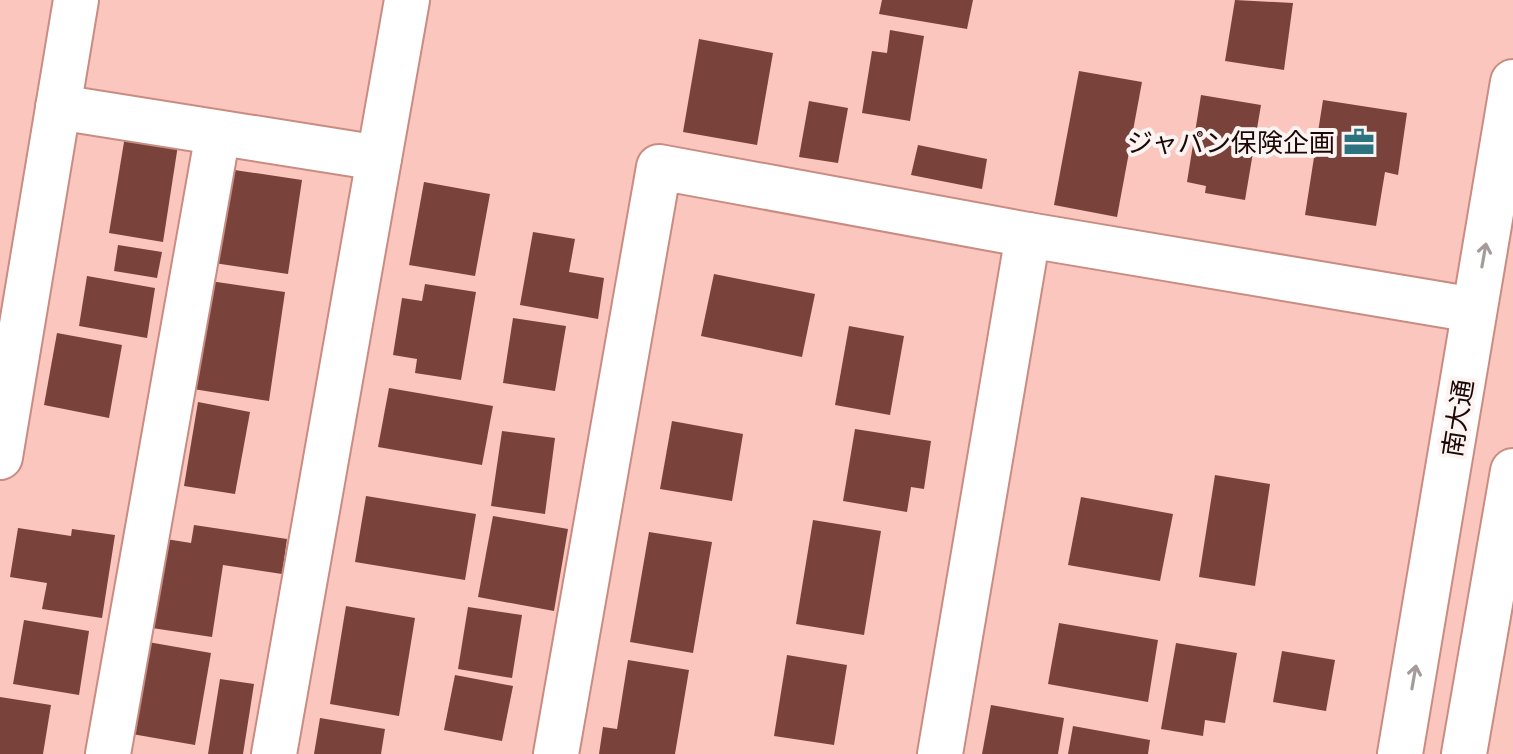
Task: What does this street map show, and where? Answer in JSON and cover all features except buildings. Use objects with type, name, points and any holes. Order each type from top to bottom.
[{"type":"street","points":[[0,457],[76,0]]},
{"type":"street","points":[[274,754],[407,0]]},
{"type":"street","name":"南大通","points":[[1400,754],[1513,82]]},
{"type":"street","points":[[58,107],[379,158]]},
{"type":"street","points":[[108,754],[218,133]]},
{"type":"street","points":[[556,754],[659,167],[1028,235],[1474,310]]},
{"type":"street","points":[[940,754],[1028,235]]},
{"type":"street","points":[[1464,754],[1504,580],[1513,471]]},
{"type":"street","points":[[1433,570],[1504,580]]},
{"type":"place","name":"ジャパン保険企画","points":[[1359,142]]}]
